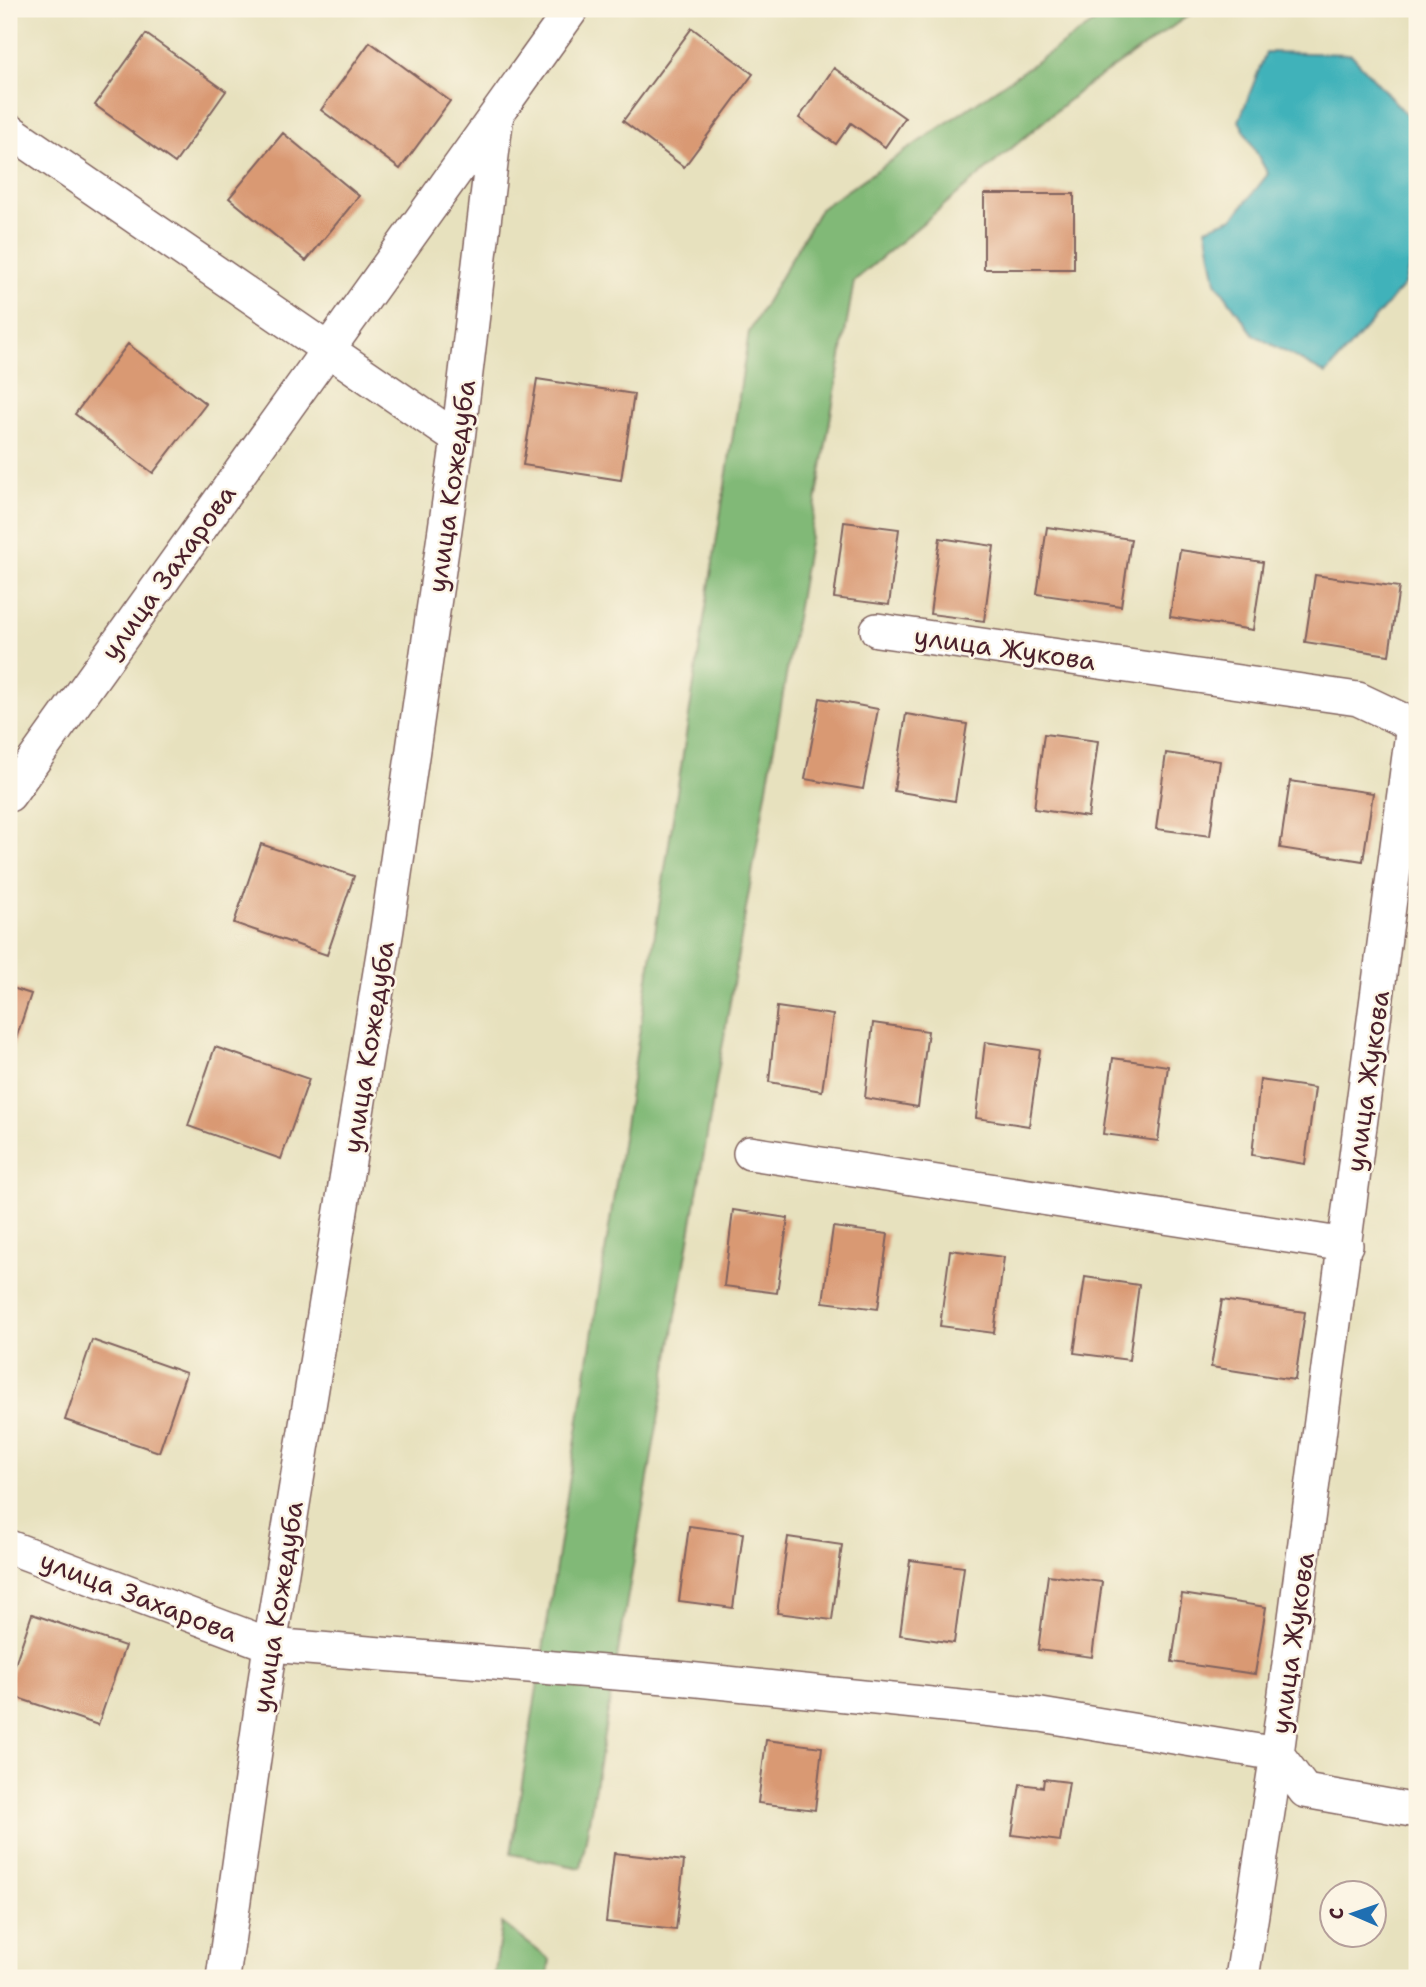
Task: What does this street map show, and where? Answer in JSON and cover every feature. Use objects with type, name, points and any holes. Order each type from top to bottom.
[{"type":"street","name":"улица Кожедуба","points":[[327,349],[572,9]]},
{"type":"street","name":"улица Кожедуба","points":[[223,1978],[270,1645],[387,929],[458,439],[496,114]]},
{"type":"street","points":[[9,130],[458,439]]},
{"type":"street","name":"улица Захарова","points":[[9,795],[327,349]]},
{"type":"street","name":"улица Жукова","points":[[877,630],[1358,698],[1415,717],[1277,1754],[1242,1978]]},
{"type":"street","points":[[750,1153],[1346,1245]]},
{"type":"street","name":"улица Захарова","points":[[9,1547],[270,1645],[678,1678],[1041,1715],[1277,1754]]},
{"type":"street","points":[[1277,1754],[1305,1791],[1417,1811]]},
{"type":"green space","points":[[1114,9],[1198,9],[1082,89],[854,281],[581,1868],[511,1854],[749,332],[820,209]]},
{"type":"green space","points":[[502,1923],[550,1960],[547,1978],[494,1978]]},
{"type":"water","points":[[1266,52],[1351,54],[1417,126],[1417,238],[1404,285],[1326,374],[1254,335],[1216,282],[1206,228],[1233,218],[1268,174],[1239,121]]},
{"type":"building","points":[[692,28],[753,74],[684,167],[623,121]]},
{"type":"building","points":[[146,34],[226,91],[175,163],[95,105]]},
{"type":"building","points":[[370,42],[450,101],[400,169],[321,110]]},
{"type":"building","points":[[834,68],[905,118],[885,147],[851,123],[836,144],[799,118]]},
{"type":"building","points":[[283,133],[359,196],[306,261],[229,198]]},
{"type":"building","points":[[984,194],[1074,194],[1074,269],[984,269]]},
{"type":"building","points":[[128,344],[206,404],[153,473],[75,414]]},
{"type":"building","points":[[537,379],[634,394],[621,480],[523,465]]},
{"type":"building","points":[[844,522],[899,529],[889,605],[834,598]]},
{"type":"building","points":[[1047,527],[1131,539],[1121,606],[1037,594]]},
{"type":"building","points":[[940,538],[994,546],[984,621],[930,614]]},
{"type":"building","points":[[1180,550],[1263,562],[1253,630],[1170,617]]},
{"type":"building","points":[[1315,575],[1399,587],[1389,655],[1305,642]]},
{"type":"building","points":[[820,698],[878,709],[863,789],[805,779]]},
{"type":"building","points":[[906,714],[967,724],[955,801],[894,791]]},
{"type":"building","points":[[1044,734],[1098,741],[1088,817],[1034,809]]},
{"type":"building","points":[[1166,753],[1220,761],[1210,836],[1156,829]]},
{"type":"building","points":[[1290,781],[1373,793],[1363,861],[1280,848]]},
{"type":"building","points":[[261,844],[354,876],[327,955],[234,923]]},
{"type":"building","points":[[9,987],[31,994],[9,1059]]},
{"type":"building","points":[[777,1007],[833,1015],[822,1091],[769,1082]]},
{"type":"building","points":[[873,1023],[928,1031],[918,1107],[865,1098]]},
{"type":"building","points":[[985,1042],[1040,1050],[1029,1126],[976,1118]]},
{"type":"building","points":[[215,1047],[309,1079],[281,1159],[188,1126]]},
{"type":"building","points":[[1113,1058],[1168,1066],[1158,1141],[1103,1134]]},
{"type":"building","points":[[1260,1080],[1315,1088],[1305,1164],[1252,1155]]},
{"type":"building","points":[[733,1210],[788,1218],[777,1293],[724,1286]]},
{"type":"building","points":[[833,1227],[888,1234],[878,1309],[823,1302]]},
{"type":"building","points":[[950,1250],[1004,1257],[994,1333],[940,1326]]},
{"type":"building","points":[[1085,1277],[1139,1285],[1129,1360],[1074,1353]]},
{"type":"building","points":[[1222,1300],[1305,1312],[1295,1380],[1211,1367]]},
{"type":"building","points":[[92,1340],[186,1373],[159,1452],[65,1420]]},
{"type":"building","points":[[689,1526],[743,1533],[733,1608],[679,1601]]},
{"type":"building","points":[[788,1537],[842,1545],[832,1620],[777,1613]]},
{"type":"building","points":[[910,1560],[964,1567],[954,1643],[900,1635]]},
{"type":"building","points":[[1048,1575],[1102,1582],[1092,1657],[1038,1650]]},
{"type":"building","points":[[1182,1594],[1266,1607],[1255,1674],[1172,1662]]},
{"type":"building","points":[[32,1614],[125,1646],[98,1725],[9,1695],[9,1682]]},
{"type":"building","points":[[766,1740],[822,1747],[815,1810],[758,1803]]},
{"type":"building","points":[[1044,1779],[1069,1782],[1060,1841],[1012,1835],[1020,1784],[1043,1787]]},
{"type":"building","points":[[614,1853],[684,1861],[676,1930],[606,1922]]}]
